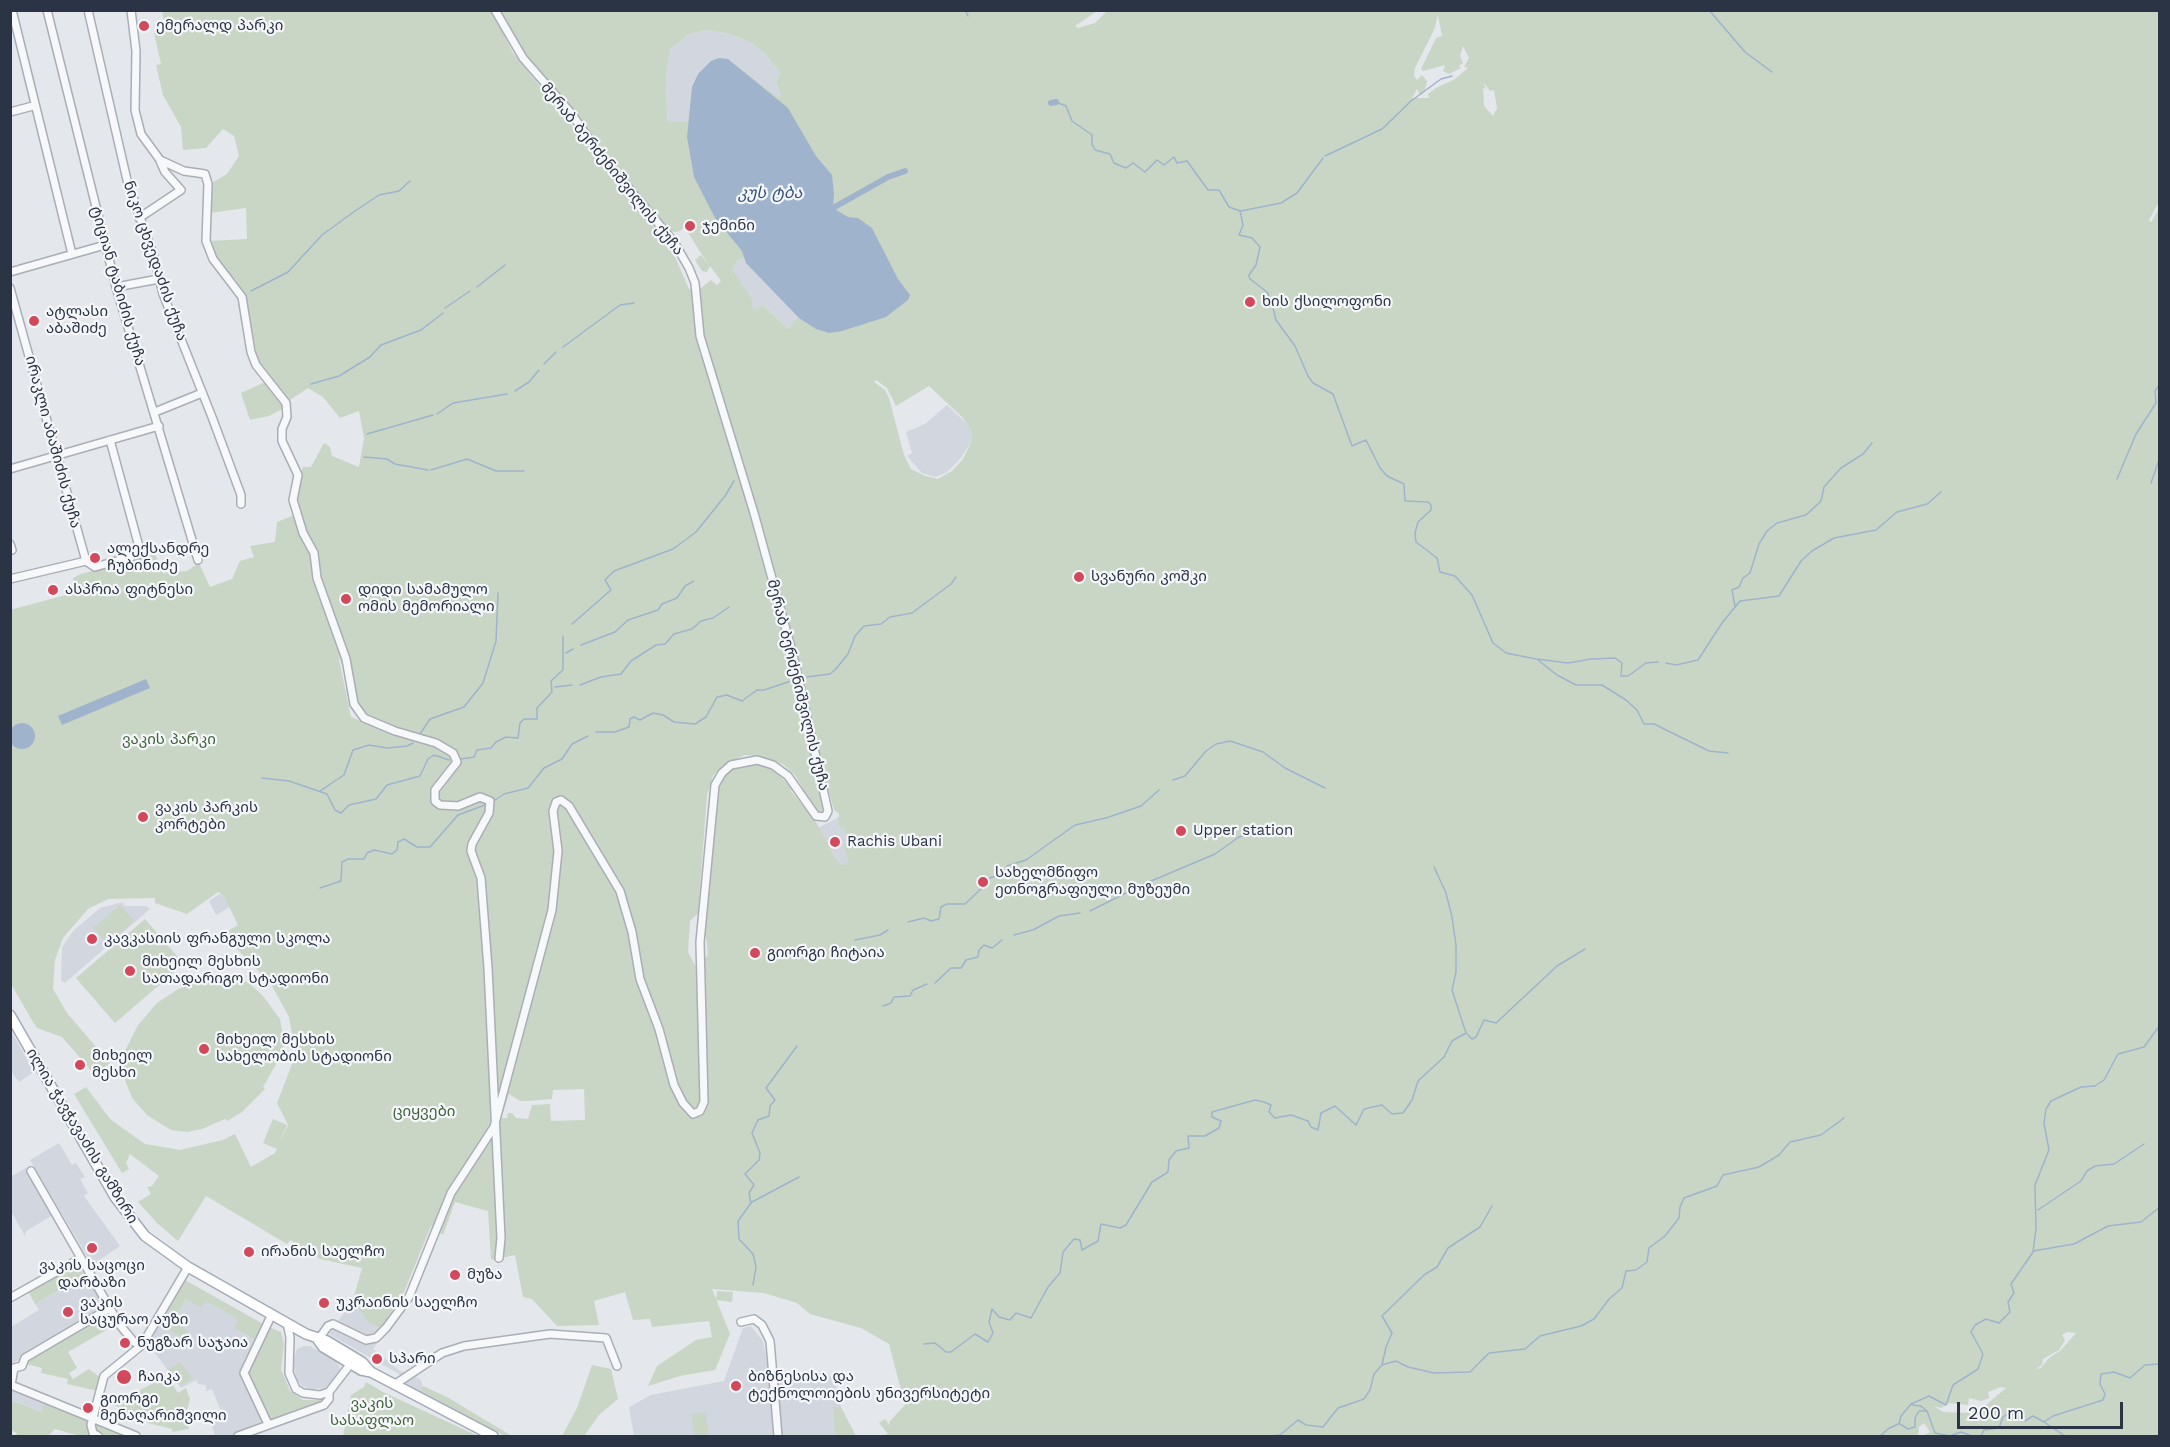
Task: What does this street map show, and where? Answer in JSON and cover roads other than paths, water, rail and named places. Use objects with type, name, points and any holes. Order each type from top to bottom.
[{"type":"main road","name":"ილია ჭავჭავაძის გამზირი","points":[[10,1015],[123,1209],[145,1236],[189,1267],[318,1340],[327,1341],[353,1361],[365,1363],[371,1372],[393,1386],[493,1437]]},
{"type":"street","points":[[12,10],[33,106],[72,254]]},
{"type":"street","name":"ტიციან ტაბიძის ქუჩა","points":[[47,10],[116,287],[198,560]]},
{"type":"street","name":"ნიკო ცხვედაძის ქუჩა","points":[[88,10],[127,180],[159,279],[241,495],[241,504]]},
{"type":"street","points":[[130,10],[136,51],[135,110],[141,134],[160,160],[165,172],[181,190],[139,218]]},
{"type":"street","name":"მერაბ ბერძენიშვილის ქუჩა","points":[[318,1340],[328,1326],[333,1324],[366,1340],[376,1338],[386,1328],[412,1289],[436,1225],[451,1193],[490,1135],[552,910],[558,850],[553,811],[557,801],[563,801],[569,806],[620,891],[632,932],[640,980],[659,1029],[672,1078],[682,1103],[693,1114],[700,1111],[704,1102],[700,942],[711,803],[718,778],[736,763],[751,760],[764,761],[788,776],[816,816],[825,817],[828,811],[793,655],[754,513],[700,336],[695,283],[689,268],[674,242],[598,153],[560,99],[523,58],[495,10]]},
{"type":"street","points":[[10,112],[33,106]]},
{"type":"street","points":[[160,160],[178,170],[205,174],[208,184],[206,241],[213,259],[242,297],[251,351],[256,365],[286,403],[287,417],[282,429],[282,441],[298,475],[293,490],[297,514],[314,553],[317,578],[346,659],[358,711],[364,718],[385,728],[436,743],[453,753],[457,762],[435,790],[435,801],[440,805],[458,806],[480,797],[489,801],[489,813],[472,844],[471,851],[480,872],[486,931],[501,1238],[499,1258]]},
{"type":"street","points":[[10,272],[105,245]]},
{"type":"street","points":[[116,287],[159,279]]},
{"type":"street","name":"ირაკლი აბაშიძის ქუჩა","points":[[10,288],[86,561]]},
{"type":"street","points":[[155,412],[202,393]]},
{"type":"street","points":[[10,469],[159,426]]},
{"type":"street","points":[[10,579],[86,561],[95,567],[141,554],[110,440]]},
{"type":"street","points":[[31,1171],[110,1308],[134,1342],[142,1345]]},
{"type":"street","points":[[10,1298],[81,1258]]},
{"type":"street","points":[[98,1437],[93,1433],[92,1419],[104,1376],[142,1345],[189,1267]]},
{"type":"street","points":[[110,1308],[26,1358],[22,1366],[14,1368],[11,1385],[136,1437]]},
{"type":"street","points":[[268,1424],[244,1373],[272,1314]]},
{"type":"street","points":[[741,1322],[754,1319],[762,1325],[770,1341],[778,1437]]},
{"type":"street","points":[[287,1323],[290,1337],[289,1372],[296,1389],[312,1396],[328,1392],[353,1361]]},
{"type":"street","points":[[393,1386],[442,1353],[464,1346],[550,1334],[606,1338],[617,1366]]},
{"type":"street","points":[[238,1437],[268,1424],[324,1406],[329,1399],[328,1392]]},
{"type":"water","name":"კუს ტბა","points":[[719,58],[728,59],[788,108],[816,156],[832,175],[833,208],[848,217],[858,218],[872,228],[898,279],[910,295],[908,300],[886,317],[842,331],[829,333],[816,329],[799,318],[746,263],[742,251],[715,218],[694,177],[687,137],[692,87],[698,74],[711,61]]},
{"type":"water","points":[[146,679],[150,688],[62,725],[58,716]]},
{"type":"water","points":[[22,723],[31,727],[35,736],[31,745],[22,749],[13,745],[9,736],[13,727]]},
{"type":"waterway","points":[[965,10],[968,16]]},
{"type":"waterway","points":[[1709,10],[1745,52],[1772,72]]},
{"type":"waterway","points":[[1325,156],[1382,129],[1411,101],[1441,79],[1452,76]]},
{"type":"waterway","points":[[1056,102],[1066,106],[1072,121],[1092,135],[1095,150],[1110,154],[1114,163],[1126,168],[1133,163],[1145,172],[1157,160],[1164,165],[1174,157],[1177,163],[1187,161],[1208,190],[1219,190],[1229,207],[1240,211],[1243,225],[1239,235],[1252,238],[1260,247],[1256,265],[1249,275],[1250,279],[1267,292],[1276,320],[1295,346],[1313,383],[1333,394],[1352,446],[1366,440],[1380,468],[1387,476],[1404,484],[1405,501],[1428,502],[1431,505],[1431,510],[1418,522],[1415,533],[1416,542],[1437,558],[1440,572],[1455,576],[1472,595],[1493,643],[1506,653],[1568,663],[1615,658],[1622,663],[1621,676],[1628,676],[1646,663],[1658,662]]},
{"type":"waterway","points":[[1051,103],[1056,102]]},
{"type":"waterway","points":[[1241,211],[1281,203],[1297,193],[1323,158]]},
{"type":"waterway","points":[[833,208],[888,177],[905,171]]},
{"type":"waterway","points":[[251,291],[288,272],[322,235],[355,211],[379,195],[399,191],[410,181]]},
{"type":"waterway","points":[[477,287],[505,265]]},
{"type":"waterway","points":[[445,308],[470,291]]},
{"type":"waterway","points":[[563,347],[620,305],[634,303]]},
{"type":"waterway","points":[[311,384],[339,376],[370,357],[381,345],[421,330],[443,313]]},
{"type":"waterway","points":[[544,364],[556,352]]},
{"type":"waterway","points":[[515,391],[529,382],[539,370]]},
{"type":"waterway","points":[[2117,479],[2136,434],[2156,403],[2155,391],[2160,384]]},
{"type":"waterway","points":[[437,414],[453,403],[507,394]]},
{"type":"waterway","points":[[367,434],[433,415]]},
{"type":"waterway","points":[[1735,606],[1732,590],[1739,587],[1743,578],[1750,573],[1759,544],[1767,531],[1777,523],[1806,515],[1821,501],[1824,487],[1841,468],[1863,454],[1872,443]]},
{"type":"waterway","points":[[364,457],[387,459],[395,464],[428,470]]},
{"type":"waterway","points":[[2151,483],[2160,457]]},
{"type":"waterway","points":[[431,470],[467,459],[496,471],[524,471]]},
{"type":"waterway","points":[[572,624],[611,590],[605,580],[614,571],[673,549],[696,532],[734,481]]},
{"type":"waterway","points":[[1666,663],[1676,665],[1698,660],[1722,623],[1740,601],[1779,596],[1801,561],[1812,551],[1834,538],[1876,530],[1897,512],[1927,504],[1941,492]]},
{"type":"waterway","points":[[807,677],[830,674],[835,670],[848,654],[855,636],[864,626],[881,624],[890,617],[912,613],[951,584],[956,577]]},
{"type":"waterway","points":[[581,645],[615,632],[628,620],[658,610],[662,604],[677,598],[685,586],[694,581]]},
{"type":"waterway","points":[[420,734],[430,719],[464,707],[483,683],[496,641],[498,593]]},
{"type":"waterway","points":[[580,685],[601,677],[621,674],[631,661],[656,645],[665,644],[674,634],[692,629],[701,621],[713,618],[729,607]]},
{"type":"waterway","points":[[461,759],[474,757],[477,750],[491,748],[496,742],[506,737],[518,738],[520,723],[524,719],[537,719],[537,708],[552,692],[551,681],[563,670],[563,636]]},
{"type":"waterway","points":[[566,653],[573,649]]},
{"type":"waterway","points":[[1538,660],[1557,675],[1576,685],[1602,685],[1637,710],[1644,724],[1654,724],[1709,751],[1728,753]]},
{"type":"waterway","points":[[596,732],[615,732],[629,727],[630,719],[634,717],[640,720],[653,713],[663,715],[674,722],[695,724],[706,717],[717,697],[727,695],[742,701],[757,690],[764,690],[794,680]]},
{"type":"waterway","points":[[555,687],[572,685]]},
{"type":"waterway","points":[[495,800],[504,794],[528,788],[544,768],[562,759],[572,744],[588,736]]},
{"type":"waterway","points":[[1173,780],[1185,776],[1206,751],[1216,744],[1230,741],[1263,752],[1285,768],[1325,788]]},
{"type":"waterway","points":[[320,791],[344,775],[353,750],[369,745],[387,748],[407,746],[413,743]]},
{"type":"waterway","points":[[262,778],[289,781],[327,794],[335,810],[341,813],[349,805],[376,799],[387,785],[420,776],[428,759],[434,755],[449,760]]},
{"type":"waterway","points":[[908,922],[924,918],[931,921],[939,919],[941,907],[947,904],[965,904],[983,887],[986,879],[1003,874],[1007,866],[1026,860],[1075,825],[1106,818],[1141,806],[1159,790]]},
{"type":"waterway","points":[[320,888],[341,881],[342,862],[348,859],[364,859],[367,853],[374,850],[392,854],[397,850],[398,842],[404,839],[417,847],[430,847],[458,815],[485,805]]},
{"type":"waterway","points":[[1090,911],[1144,884],[1215,854],[1239,837],[1263,830],[1269,825]]},
{"type":"waterway","points":[[1434,867],[1446,893],[1452,917],[1456,945],[1456,972],[1452,990],[1466,1033]]},
{"type":"waterway","points":[[1014,935],[1033,930],[1059,916],[1080,913]]},
{"type":"waterway","points":[[855,940],[880,935],[888,930]]},
{"type":"waterway","points":[[935,983],[951,968],[961,968],[966,960],[978,957],[979,950],[984,945],[992,948],[1002,940]]},
{"type":"waterway","points":[[924,1344],[935,1343],[946,1352],[951,1352],[975,1334],[988,1342],[993,1333],[989,1322],[992,1309],[999,1317],[1010,1320],[1016,1313],[1031,1318],[1048,1287],[1060,1273],[1063,1252],[1074,1239],[1080,1240],[1082,1250],[1098,1241],[1101,1224],[1120,1228],[1126,1225],[1152,1182],[1168,1172],[1169,1160],[1176,1151],[1189,1148],[1188,1136],[1205,1136],[1219,1128],[1221,1121],[1212,1117],[1212,1112],[1255,1100],[1271,1105],[1269,1112],[1275,1118],[1291,1115],[1308,1121],[1311,1127],[1318,1130],[1321,1113],[1335,1106],[1356,1125],[1364,1109],[1382,1105],[1392,1114],[1403,1113],[1412,1100],[1418,1081],[1444,1057],[1452,1041],[1466,1033],[1472,1039],[1476,1037],[1484,1020],[1496,1023],[1557,966],[1585,949]]},
{"type":"waterway","points":[[883,1006],[891,1003],[894,997],[910,996],[913,990],[927,984]]},
{"type":"waterway","points":[[1899,1424],[1901,1416],[1911,1404],[1929,1396],[1946,1405],[1953,1385],[1978,1369],[1983,1354],[1971,1332],[1975,1325],[1986,1319],[1999,1323],[2010,1312],[2008,1302],[2014,1293],[2011,1284],[2033,1252],[2036,1229],[2035,1185],[2049,1150],[2044,1123],[2046,1109],[2051,1101],[2081,1087],[2095,1086],[2104,1080],[2118,1054],[2144,1047],[2160,1025]]},
{"type":"waterway","points":[[753,1285],[756,1267],[753,1254],[739,1239],[738,1221],[751,1203],[749,1193],[754,1185],[745,1174],[759,1160],[760,1153],[752,1133],[758,1120],[769,1116],[770,1106],[775,1100],[766,1088],[797,1046]]},
{"type":"waterway","points":[[1270,1436],[1280,1435],[1298,1420],[1306,1425],[1323,1427],[1338,1408],[1364,1399],[1370,1390],[1374,1374],[1382,1365],[1396,1361],[1408,1367],[1434,1373],[1470,1372],[1489,1353],[1525,1349],[1540,1336],[1581,1326],[1594,1319],[1609,1299],[1622,1288],[1626,1271],[1636,1270],[1647,1262],[1649,1248],[1665,1236],[1679,1218],[1684,1198],[1717,1186],[1723,1175],[1759,1167],[1779,1155],[1790,1142],[1821,1135],[1844,1118]]},
{"type":"waterway","points":[[2038,1210],[2081,1181],[2087,1171],[2095,1166],[2114,1164],[2144,1144]]},
{"type":"waterway","points":[[752,1202],[799,1177]]},
{"type":"waterway","points":[[1382,1365],[1392,1333],[1382,1316],[1424,1275],[1437,1267],[1448,1248],[1480,1227],[1492,1206]]},
{"type":"waterway","points":[[2033,1251],[2074,1244],[2108,1226],[2141,1222],[2160,1207]]},
{"type":"waterway","points":[[1981,1436],[1984,1430],[1999,1428],[2003,1417],[2009,1413],[2025,1421],[2033,1416],[2044,1422],[2053,1416],[2103,1400],[2105,1394],[2100,1384],[2101,1374],[2114,1372],[2130,1378],[2145,1365],[2160,1364]]},
{"type":"waterway","points":[[1912,1405],[1921,1406],[1927,1411],[1935,1433],[1950,1436],[1961,1432],[1972,1436]]},
{"type":"waterway","points":[[1900,1424],[1908,1429],[1915,1427],[1915,1418],[1919,1411],[1927,1411]]},
{"type":"waterway","points":[[2044,1422],[2065,1436]]},
{"type":"waterway","points":[[1880,1436],[1898,1424]]},
{"type":"place","name":"ემერალდ პარკი","points":[[144,26]]},
{"type":"place","name":"ჯემინი","points":[[690,226]]},
{"type":"place","name":"ხის ქსილოფონი","points":[[1250,302]]},
{"type":"place","name":"ატლასი აბაშიძე","points":[[34,321]]},
{"type":"place","name":"ალექსანდრე ჩუბინიძე","points":[[95,558]]},
{"type":"place","name":"სვანური კოშკი","points":[[1079,577]]},
{"type":"place","name":"ასპრია ფიტნესი","points":[[53,590]]},
{"type":"place","name":"დიდი სამამულო ომის მემორიალი","points":[[346,599]]},
{"type":"place","name":"ვაკის პარკის კორტები","points":[[143,817]]},
{"type":"place","name":"Upper station","points":[[1181,831]]},
{"type":"place","name":"Rachis Ubani","points":[[835,842]]},
{"type":"place","name":"სახელმწიფო ეთნოგრაფიული მუზეუმი","points":[[983,882]]},
{"type":"place","name":"კავკასიის ფრანგული სკოლა","points":[[92,939]]},
{"type":"place","name":"გიორგი ჩიტაია","points":[[755,953]]},
{"type":"place","name":"მიხეილ მესხის სათადარიგო სტადიონი","points":[[130,971]]},
{"type":"place","name":"მიხეილ მესხის სახელობის სტადიონი","points":[[204,1049]]},
{"type":"place","name":"მიხეილ მესხი","points":[[80,1065]]},
{"type":"place","name":"ვაკის საცოცი დარბაზი","points":[[92,1248]]},
{"type":"place","name":"ირანის საელჩო","points":[[249,1252]]},
{"type":"place","name":"მუზა","points":[[455,1275]]},
{"type":"place","name":"უკრაინის საელჩო","points":[[324,1303]]},
{"type":"place","name":"ვაკის საცურაო აუზი","points":[[68,1312]]},
{"type":"place","name":"ნუგზარ საჯაია","points":[[125,1343]]},
{"type":"place","name":"სპარი","points":[[377,1359]]},
{"type":"place","name":"ჩაიკა","points":[[124,1377]]},
{"type":"place","name":"ბიზნესისა და ტექნოლოიების უნივერსიტეტი","points":[[736,1386]]},
{"type":"place","name":"გიორგი მენაღარიშვილი","points":[[88,1408]]},
{"type":"park label","name":"ვაკის პარკი","points":[[169,740]]},
{"type":"park label","name":"ციყვები","points":[[424,1112]]},
{"type":"park label","name":"ვაკის სასაფლაო","points":[[372,1412]]}]
